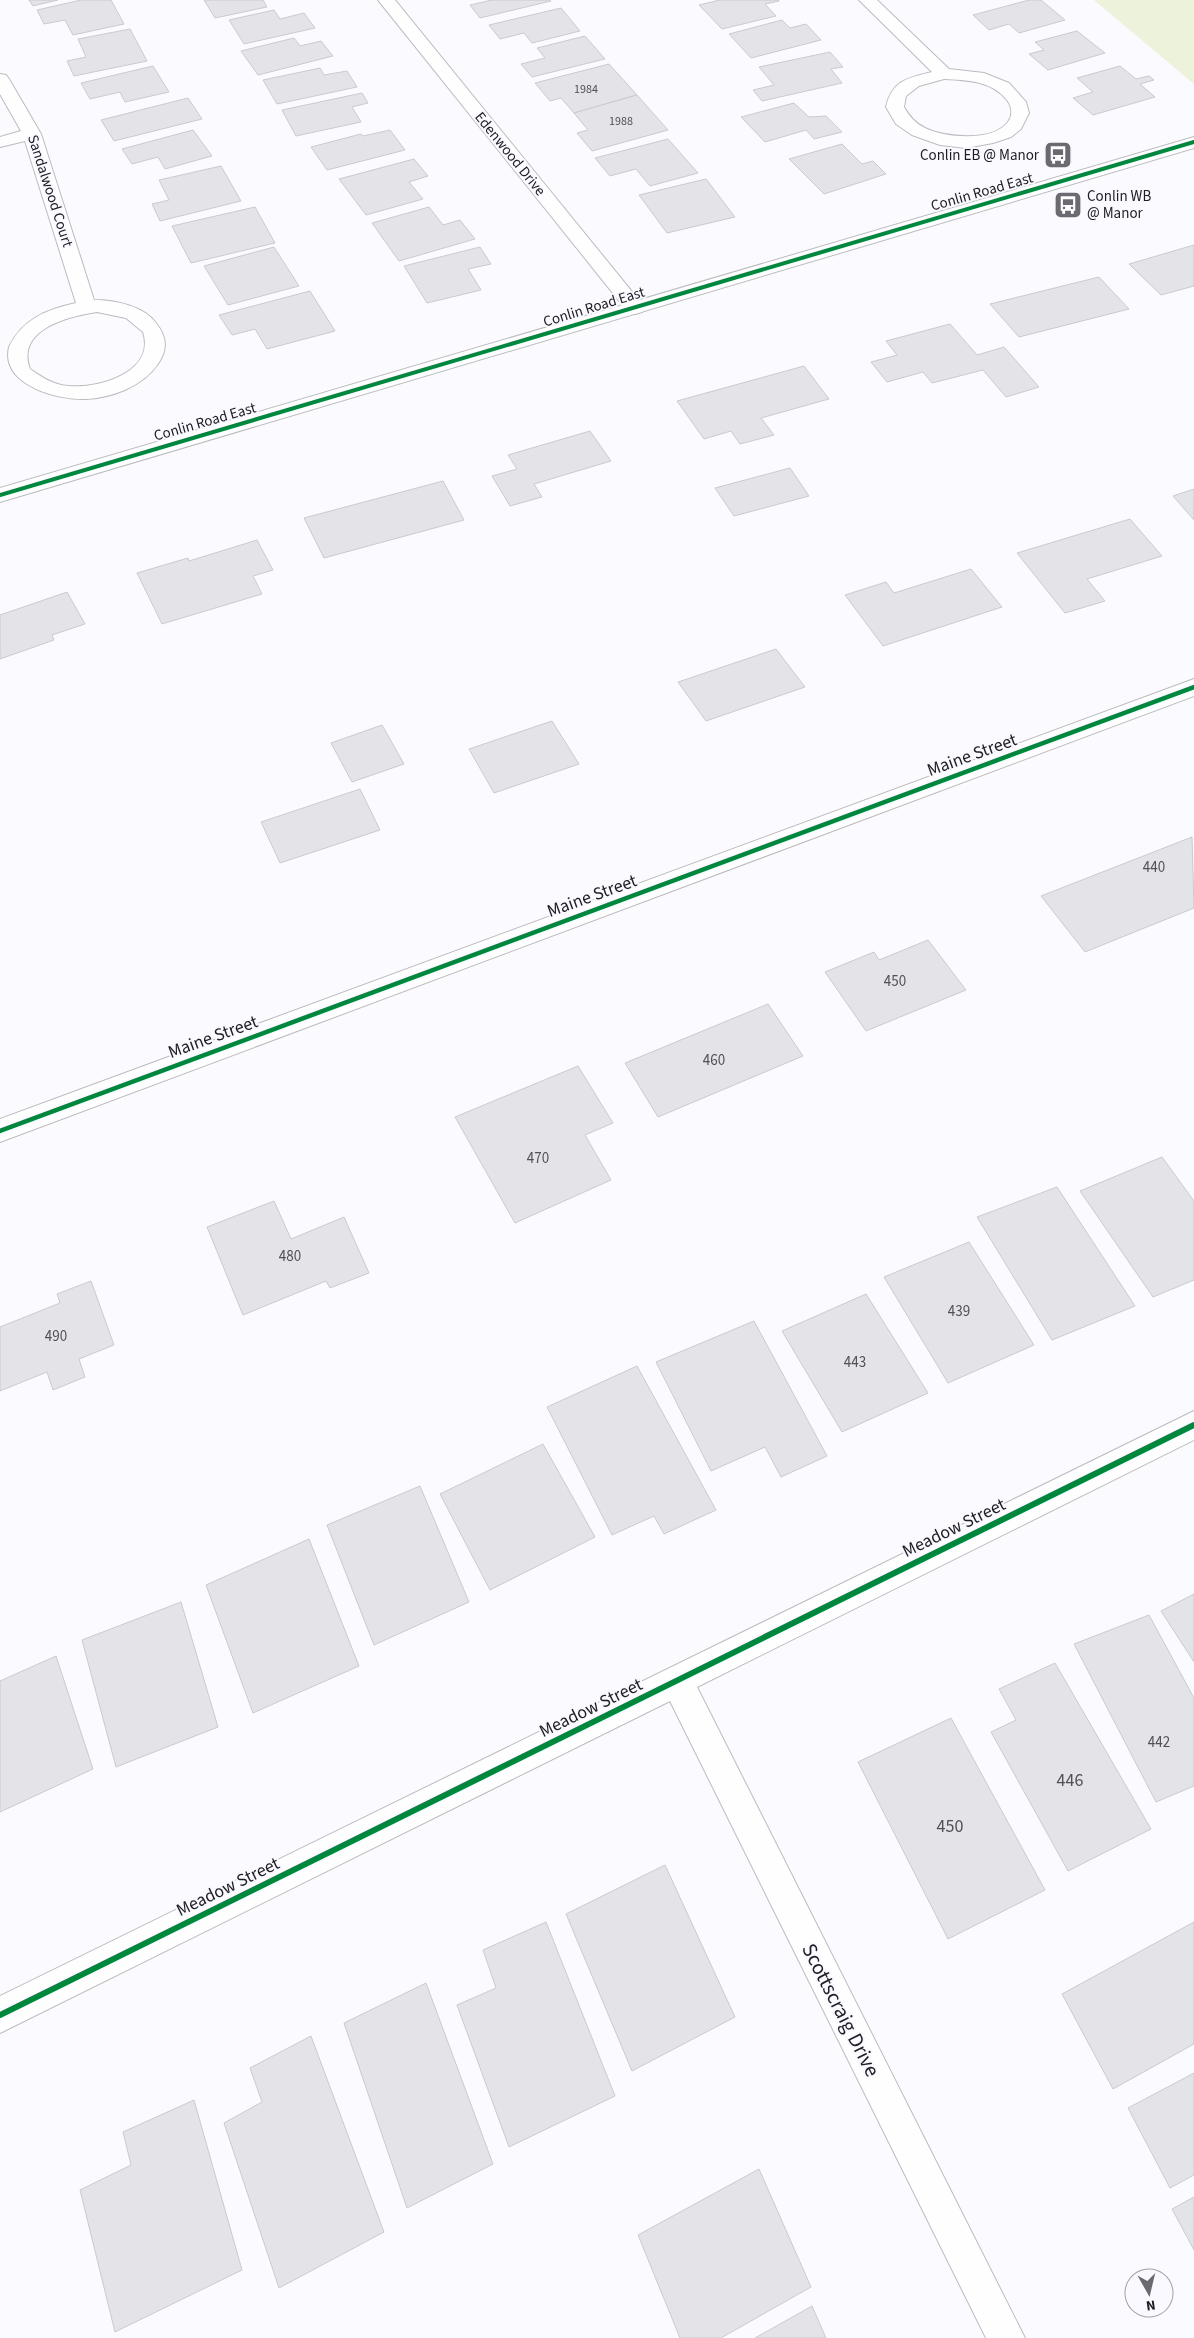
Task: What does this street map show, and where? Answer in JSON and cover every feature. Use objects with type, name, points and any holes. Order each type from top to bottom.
[{"type":"street","name":"Edenwood Drive","points":[[386,0],[635,308]]},
{"type":"street","points":[[867,0],[944,74],[964,74],[984,78],[1001,85],[1013,95],[1020,106],[1020,117],[1013,128],[1001,136],[984,141],[965,143],[927,137],[912,129],[901,120],[895,110],[895,99],[901,89],[912,82],[927,76],[944,74]]},
{"type":"street","name":"Sandalwood Court","points":[[0,79],[32,134],[88,308]]},
{"type":"street","points":[[0,142],[32,134]]},
{"type":"street","name":"Conlin Road East","points":[[0,495],[1194,142]]},
{"type":"street","points":[[97,306],[125,310],[142,318],[153,330],[158,344],[153,358],[141,372],[123,383],[94,392],[64,392],[38,385],[21,372],[16,354],[24,336],[42,321],[68,310],[88,308],[97,306]]},
{"type":"street","name":"Maine Street","points":[[0,1131],[1194,687]]},
{"type":"street","name":"Meadow Street","points":[[0,2015],[1194,1425]]},
{"type":"street","name":"Scottscraig Drive","points":[[676,1681],[1006,2338]]},
{"type":"green space","points":[[1094,0],[1194,0],[1194,84]]},
{"type":"building","points":[[29,0],[58,0],[33,6]]},
{"type":"building","points":[[81,0],[111,0],[124,24],[73,35],[65,20],[44,24],[37,10]]},
{"type":"building","points":[[204,0],[263,0],[267,7],[215,18]]},
{"type":"building","points":[[492,0],[551,1],[480,18],[470,5]]},
{"type":"building","points":[[720,0],[779,1],[765,4],[776,16],[722,29],[699,5]]},
{"type":"building","points":[[1029,0],[1041,0],[1065,20],[1019,33],[1009,24],[989,30],[973,15]]},
{"type":"building","points":[[561,8],[580,31],[532,43],[524,33],[500,39],[489,25]]},
{"type":"building","points":[[274,10],[280,19],[304,13],[315,28],[244,44],[229,20]]},
{"type":"building","points":[[782,20],[790,28],[806,24],[821,40],[751,58],[729,34]]},
{"type":"building","points":[[130,29],[147,61],[74,76],[67,61],[86,57],[78,39]]},
{"type":"building","points":[[1077,31],[1105,53],[1048,70],[1029,54],[1044,50],[1035,42]]},
{"type":"building","points":[[585,36],[605,59],[532,77],[521,64],[545,58],[537,48]]},
{"type":"building","points":[[294,38],[300,46],[321,41],[333,56],[258,75],[241,51]]},
{"type":"building","points":[[830,52],[843,67],[831,69],[842,83],[762,101],[753,90],[774,85],[759,67]]},
{"type":"building","points":[[609,64],[637,95],[574,113],[561,98],[550,101],[535,83]]},
{"type":"building","points":[[153,66],[169,92],[125,102],[120,92],[90,99],[81,83]]},
{"type":"building","points":[[1120,66],[1136,79],[1149,76],[1154,80],[1140,84],[1155,97],[1093,115],[1073,98],[1093,92],[1077,78]]},
{"type":"building","points":[[320,68],[324,75],[347,71],[357,87],[277,104],[263,80]]},
{"type":"building","points":[[362,93],[368,103],[352,107],[361,122],[296,136],[282,110]]},
{"type":"building","points":[[637,95],[668,130],[592,151],[577,133],[588,130],[574,113]]},
{"type":"building","points":[[188,98],[202,119],[114,141],[101,120]]},
{"type":"building","points":[[794,103],[809,117],[826,116],[842,132],[814,139],[806,130],[765,142],[741,117]]},
{"type":"building","points":[[193,130],[212,156],[165,169],[158,157],[132,164],[122,149]]},
{"type":"building","points":[[390,130],[405,150],[327,170],[311,147],[361,134],[363,136]]},
{"type":"building","points":[[668,139],[698,173],[650,186],[636,169],[610,176],[595,158]]},
{"type":"building","points":[[842,144],[862,164],[873,161],[886,174],[824,194],[789,159]]},
{"type":"building","points":[[414,159],[428,176],[409,182],[423,199],[366,215],[339,179]]},
{"type":"building","points":[[221,166],[241,201],[160,221],[152,204],[169,200],[159,180]]},
{"type":"building","points":[[706,179],[735,217],[667,233],[639,195]]},
{"type":"building","points":[[255,207],[275,243],[191,263],[172,226]]},
{"type":"building","points":[[429,207],[443,225],[460,220],[475,239],[399,261],[372,223]]},
{"type":"building","points":[[1194,245],[1194,286],[1161,295],[1129,264]]},
{"type":"building","points":[[274,247],[299,286],[228,305],[204,266]]},
{"type":"building","points":[[480,247],[491,264],[468,269],[481,290],[427,303],[404,266]]},
{"type":"building","points":[[1099,277],[1129,309],[1019,337],[990,304]]},
{"type":"building","points":[[310,291],[335,331],[267,349],[255,329],[232,335],[219,315]]},
{"type":"building","points":[[950,324],[977,355],[1004,347],[1039,387],[1006,397],[983,370],[932,383],[923,372],[887,382],[871,362],[897,355],[886,341]]},
{"type":"building","points":[[804,366],[829,399],[761,418],[774,435],[740,444],[731,431],[704,439],[677,401]]},
{"type":"building","points":[[590,431],[611,461],[534,484],[542,497],[510,506],[492,476],[517,469],[508,455]]},
{"type":"building","points":[[790,468],[809,496],[734,516],[715,488]]},
{"type":"building","points":[[443,481],[464,520],[324,558],[304,518]]},
{"type":"building","points":[[1194,489],[1194,520],[1173,496]]},
{"type":"building","points":[[1130,519],[1162,556],[1087,579],[1105,601],[1065,613],[1017,553]]},
{"type":"building","points":[[257,540],[273,570],[253,576],[262,594],[162,624],[137,573],[188,558],[189,561]]},
{"type":"building","points":[[971,569],[1002,607],[883,646],[845,595],[886,582],[894,593]]},
{"type":"building","points":[[67,592],[85,624],[52,635],[54,640],[0,659],[0,615]]},
{"type":"building","points":[[776,649],[805,687],[706,721],[678,682]]},
{"type":"building","points":[[552,721],[579,764],[494,793],[469,749]]},
{"type":"building","points":[[382,725],[404,764],[352,782],[331,743]]},
{"type":"building","points":[[360,789],[380,830],[280,863],[261,822]]},
{"type":"building","points":[[1192,837],[1194,908],[1085,952],[1041,896]]},
{"type":"building","points":[[928,940],[966,990],[866,1031],[825,972],[874,952],[879,960]]},
{"type":"building","points":[[768,1004],[803,1056],[658,1117],[625,1063]]},
{"type":"building","points":[[578,1066],[613,1123],[585,1135],[611,1180],[515,1223],[455,1117]]},
{"type":"building","points":[[1162,1157],[1194,1201],[1194,1280],[1153,1297],[1080,1191]]},
{"type":"building","points":[[1057,1187],[1135,1306],[1052,1340],[977,1217]]},
{"type":"building","points":[[274,1201],[291,1239],[344,1217],[369,1273],[330,1288],[326,1281],[243,1315],[207,1227]]},
{"type":"building","points":[[969,1242],[1034,1345],[948,1383],[884,1277]]},
{"type":"building","points":[[91,1281],[114,1345],[79,1359],[85,1377],[53,1390],[47,1372],[0,1391],[0,1327],[60,1303],[57,1294]]},
{"type":"building","points":[[866,1294],[928,1393],[842,1432],[782,1331]]},
{"type":"building","points":[[754,1321],[827,1456],[781,1477],[765,1447],[711,1471],[656,1362]]},
{"type":"building","points":[[637,1366],[716,1510],[664,1534],[654,1516],[612,1535],[547,1407]]},
{"type":"building","points":[[543,1444],[595,1537],[490,1590],[440,1494]]},
{"type":"building","points":[[420,1486],[469,1602],[374,1645],[327,1525]]},
{"type":"building","points":[[309,1539],[359,1666],[253,1713],[206,1585]]},
{"type":"building","points":[[1194,1594],[1194,1662],[1161,1611]]},
{"type":"building","points":[[181,1602],[218,1727],[116,1767],[82,1640]]},
{"type":"building","points":[[1149,1615],[1194,1698],[1194,1786],[1156,1802],[1074,1644]]},
{"type":"building","points":[[56,1656],[93,1769],[0,1812],[0,1681]]},
{"type":"building","points":[[1055,1663],[1151,1829],[1068,1871],[991,1732],[1016,1720],[999,1689]]},
{"type":"building","points":[[951,1718],[1045,1890],[948,1939],[858,1762]]},
{"type":"building","points":[[665,1865],[735,2017],[632,2071],[566,1914]]},
{"type":"building","points":[[546,1922],[615,2096],[509,2147],[457,2005],[496,1988],[483,1950]]},
{"type":"building","points":[[1194,1922],[1194,2044],[1113,2089],[1062,1994]]},
{"type":"building","points":[[426,1983],[493,2164],[407,2208],[344,2023]]},
{"type":"building","points":[[311,2036],[384,2232],[279,2288],[224,2123],[262,2102],[250,2068]]},
{"type":"building","points":[[1194,2073],[1194,2175],[1170,2188],[1128,2108]]},
{"type":"building","points":[[194,2100],[242,2270],[115,2332],[80,2190],[131,2165],[123,2132]]},
{"type":"building","points":[[759,2169],[811,2287],[721,2338],[680,2338],[638,2235]]},
{"type":"building","points":[[1194,2197],[1194,2250],[1172,2209]]},
{"type":"building","points":[[812,2306],[826,2338],[755,2338]]},
{"type":"cycle path","points":[[0,495],[1194,142]]},
{"type":"cycle path","points":[[0,1131],[1194,687]]},
{"type":"cycle path","points":[[0,2015],[1194,1425]]},
{"type":"place","name":"Conlin EB @ Manor","points":[[1058,155]]},
{"type":"place","name":"Conlin WB @ Manor","points":[[1068,205]]}]
